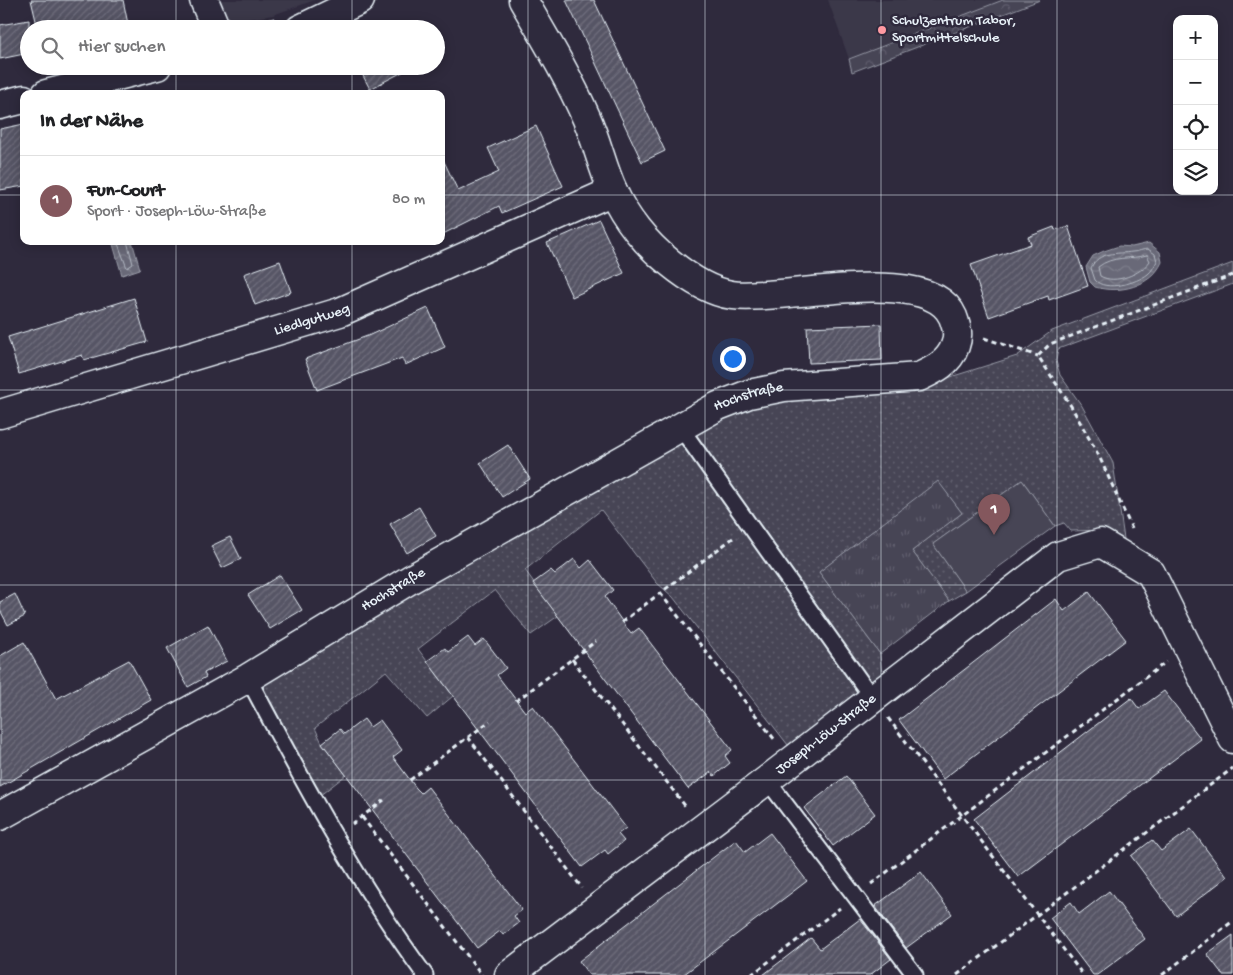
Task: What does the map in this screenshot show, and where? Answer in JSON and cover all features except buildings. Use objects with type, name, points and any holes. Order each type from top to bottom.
[{"type":"street","points":[[204,0],[212,20]]},
{"type":"street","points":[[321,20],[360,0]]},
{"type":"street","points":[[523,0],[587,118],[613,191],[636,228],[669,262],[715,290],[732,295],[762,296],[854,288],[910,290],[929,294],[941,301],[951,314],[958,330]]},
{"type":"street","points":[[62,90],[121,75]]},
{"type":"street","points":[[0,105],[20,100]]},
{"type":"street","name":"Liedlgutweg","points":[[0,414],[340,312],[613,191]]},
{"type":"street","name":"Hochstraße","points":[[0,816],[248,678],[411,579],[718,406],[739,397],[784,387],[919,377],[946,362],[953,352],[958,330]]},
{"type":"street","name":"Joseph-Löw-Straße","points":[[509,975],[703,829],[1058,556],[1101,543],[1151,573]]},
{"type":"street","points":[[1151,573],[1233,740]]},
{"type":"lane","points":[[680,427],[749,527],[792,582],[873,699]]},
{"type":"lane","points":[[248,678],[318,810],[388,925],[425,975]]},
{"type":"lane","points":[[767,780],[915,975]]},
{"type":"path","points":[[1038,356],[1050,344],[1233,276]]},
{"type":"path","points":[[958,330],[1038,356],[1071,406],[1099,456],[1151,573]]},
{"type":"path","points":[[622,622],[749,527]]},
{"type":"path","points":[[660,593],[792,761]]},
{"type":"path","points":[[516,701],[596,641]]},
{"type":"path","points":[[751,975],[1188,646]]},
{"type":"path","points":[[572,659],[703,829]]},
{"type":"path","points":[[873,699],[1082,975]]},
{"type":"path","points":[[410,780],[490,721]]},
{"type":"path","points":[[468,737],[597,908]]},
{"type":"path","points":[[957,975],[1233,768]]},
{"type":"path","points":[[345,820],[350,826],[384,800]]},
{"type":"path","points":[[362,817],[482,975]]},
{"type":"path","points":[[1162,975],[1233,921]]},
{"type":"shaded area","points":[[217,0],[315,0],[273,15],[243,20],[224,20]]},
{"type":"shaded area","name":"Schulzentrum Tabor, Sportmittelschule","points":[[828,0],[1003,0],[849,59]]},
{"type":"green space","points":[[1003,0],[1040,0],[852,72],[849,59]]},
{"type":"green space","points":[[1233,263],[1233,284],[1058,349],[1056,361],[1060,375],[1082,406],[1113,463],[1124,539],[1107,530],[1071,531],[1064,523],[1055,526],[1022,480],[933,544],[966,591],[949,601],[912,551],[962,513],[938,482],[819,572],[880,654],[882,675],[788,745],[673,597],[657,583],[601,510],[525,570],[558,616],[531,635],[495,590],[418,649],[453,696],[427,718],[386,671],[315,728],[322,743],[346,775],[319,796],[267,702],[263,682],[278,667],[701,427],[755,404],[938,381],[1017,356],[1052,331]]},
{"type":"green space","points":[[1022,480],[1055,526],[966,591],[933,544]]},
{"type":"green space","points":[[938,481],[962,513],[912,551],[949,601],[880,654],[819,572]]},
{"type":"water","points":[[1149,243],[1160,252],[1162,262],[1157,271],[1142,283],[1114,290],[1095,287],[1090,282],[1086,267],[1093,256],[1119,246],[1132,247]]},
{"type":"water","points":[[113,245],[133,245],[140,269],[122,275]]},
{"type":"place","name":"Schulzentrum Tabor, Sportmittelschule","points":[[882,30]]},
{"type":"place","name":"Fun-Court","points":[[994,535]]}]
